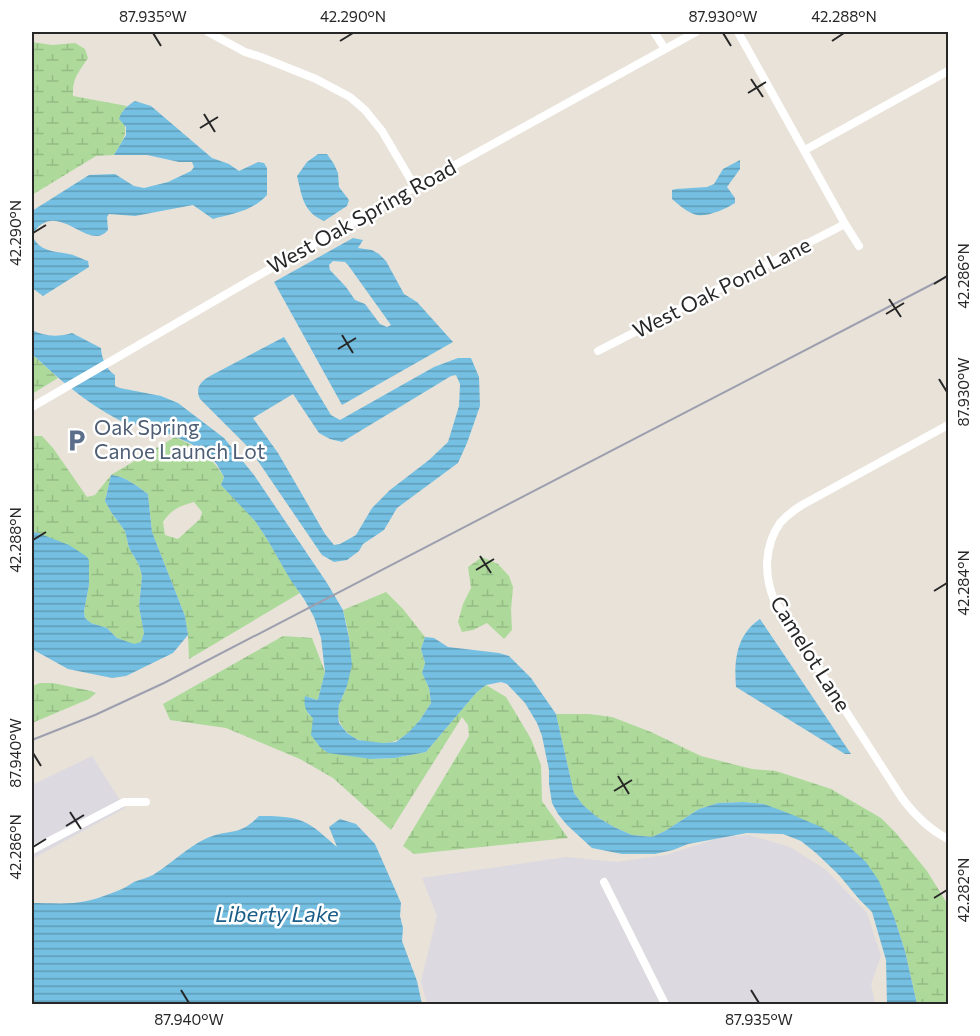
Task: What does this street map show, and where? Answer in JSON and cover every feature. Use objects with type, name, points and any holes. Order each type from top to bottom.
[{"type":"street","points":[[208,32],[245,52],[316,79],[350,97],[365,110],[382,131],[415,187]]},
{"type":"street","points":[[654,32],[665,49]]},
{"type":"street","name":"West Oak Spring Road","points":[[32,407],[415,187],[696,32]]},
{"type":"street","points":[[738,32],[859,246]]},
{"type":"street","points":[[805,150],[948,71]]},
{"type":"street","name":"West Oak Pond Lane","points":[[598,351],[845,224]]},
{"type":"street","name":"Camelot Lane","points":[[948,425],[802,505],[790,514],[781,523],[770,544],[767,573],[769,588],[774,600],[902,798],[925,823],[948,839]]},
{"type":"street","points":[[32,850],[124,802],[146,802]]},
{"type":"street","points":[[604,882],[664,1005]]},
{"type":"shaded area","points":[[92,756],[125,808],[32,859],[32,785]]},
{"type":"shaded area","points":[[749,835],[790,847],[825,869],[867,913],[881,956],[871,984],[875,1004],[427,1004],[421,981],[437,916],[422,878],[566,857],[617,862],[666,855],[722,837]]},
{"type":"green space","points":[[32,42],[52,45],[75,43],[85,49],[88,58],[75,80],[73,96],[127,106],[122,112],[125,135],[114,155],[96,156],[32,195]]},
{"type":"green space","points":[[32,354],[58,378],[32,394]]},
{"type":"green space","points":[[32,436],[42,436],[87,497],[95,495],[111,475],[105,501],[125,531],[129,548],[139,565],[142,576],[139,607],[144,633],[141,642],[134,645],[117,638],[107,628],[91,623],[85,618],[84,611],[89,585],[38,533],[32,532]]},
{"type":"green space","points":[[175,437],[197,449],[219,469],[224,477],[221,485],[257,524],[300,593],[189,659],[185,616],[152,532],[148,494],[131,482],[111,475]],"holes":[[[194,502],[202,512],[200,519],[178,539],[165,535],[163,522],[176,509]]]},
{"type":"green space","points":[[482,557],[498,564],[509,576],[513,587],[512,630],[504,639],[487,623],[473,630],[462,632],[458,622],[471,588],[468,567]]},
{"type":"green space","points":[[386,592],[425,637],[421,649],[425,663],[422,673],[429,688],[431,703],[416,725],[404,736],[389,743],[380,743],[359,740],[348,733],[342,726],[338,711],[346,687],[349,654],[349,634],[343,610]]},
{"type":"green space","points":[[283,636],[312,638],[325,672],[318,699],[305,696],[308,714],[371,759],[395,758],[426,752],[476,693],[486,685],[506,697],[531,739],[541,765],[542,801],[568,838],[414,854],[403,846],[469,736],[468,725],[462,717],[391,830],[333,778],[300,759],[226,728],[170,720],[163,704]]},
{"type":"green space","points":[[40,683],[53,683],[96,693],[89,699],[32,723],[32,686]]},
{"type":"green space","points":[[556,714],[612,717],[651,732],[701,756],[752,769],[776,771],[831,789],[881,818],[927,871],[948,905],[948,1004],[917,1004],[905,951],[894,917],[764,804],[718,803],[699,809],[652,837],[632,835],[597,817],[583,805],[574,793]]},
{"type":"water","points":[[135,101],[151,106],[212,158],[229,164],[239,171],[258,162],[264,163],[267,168],[267,195],[255,205],[235,213],[213,219],[193,205],[135,216],[109,214],[107,217],[108,230],[100,235],[91,235],[62,222],[51,221],[41,224],[32,235],[32,211],[89,175],[115,174],[134,186],[144,188],[168,182],[191,171],[194,167],[192,162],[179,162],[147,155],[114,155],[126,135],[126,127],[119,119],[120,116],[125,108]]},
{"type":"water","points":[[318,154],[327,154],[334,164],[338,173],[339,187],[349,200],[347,206],[324,221],[308,208],[302,197],[297,176],[307,162]]},
{"type":"water","points":[[740,160],[740,169],[727,187],[735,198],[735,203],[711,214],[697,215],[687,211],[672,199],[672,190],[707,187],[714,184],[723,169]]},
{"type":"water","points":[[32,235],[43,248],[88,261],[89,267],[43,296],[32,288]]},
{"type":"water","points":[[353,238],[363,240],[358,248],[372,250],[379,254],[386,261],[404,294],[417,302],[453,342],[342,405],[274,282]],"holes":[[[333,261],[345,262],[348,265],[391,325],[387,327],[380,324],[365,304],[355,300],[330,270],[329,265]]]},
{"type":"water","points":[[32,330],[52,336],[72,333],[101,348],[105,363],[115,375],[115,386],[161,396],[178,403],[224,438],[254,475],[343,610],[352,665],[338,713],[339,723],[347,733],[358,740],[396,742],[420,720],[431,703],[429,688],[422,673],[425,663],[421,649],[425,637],[434,638],[448,647],[509,656],[531,678],[556,714],[574,793],[583,805],[597,817],[614,827],[632,835],[652,837],[699,809],[718,803],[744,802],[764,804],[793,815],[821,827],[845,843],[866,862],[879,881],[905,951],[917,1004],[887,1004],[886,960],[872,912],[839,875],[801,841],[783,834],[747,833],[688,844],[655,854],[622,854],[592,848],[567,825],[552,803],[549,770],[542,736],[525,703],[507,684],[501,682],[486,685],[476,693],[426,752],[395,758],[371,759],[328,753],[320,747],[311,735],[313,718],[304,703],[305,696],[318,699],[325,672],[321,638],[314,617],[255,521],[221,485],[224,477],[216,464],[200,449],[183,440],[146,426],[122,422],[84,398],[32,354]]},
{"type":"water","points":[[284,337],[331,415],[340,420],[434,367],[458,358],[471,358],[479,377],[480,406],[458,463],[397,508],[384,530],[363,544],[359,551],[347,560],[334,562],[322,555],[249,448],[200,399],[199,386],[210,376]],"holes":[[[456,375],[460,384],[459,406],[448,442],[372,508],[356,535],[334,545],[325,534],[278,453],[253,418],[293,394],[319,433],[342,442],[451,376]]]},
{"type":"water","points":[[111,475],[126,479],[148,494],[152,532],[185,616],[188,635],[173,653],[126,676],[112,678],[68,669],[32,649],[32,532],[69,545],[89,560],[85,618],[91,623],[107,628],[117,638],[134,644],[141,642],[144,633],[139,607],[142,576],[139,565],[129,548],[125,531],[105,501]]},
{"type":"water","points":[[760,619],[851,754],[845,754],[736,687],[738,649],[746,633]]},
{"type":"water","name":"Liberty Lake","points":[[259,816],[286,817],[302,821],[316,829],[337,847],[329,827],[340,819],[356,824],[375,844],[401,903],[402,941],[417,981],[422,1004],[32,1004],[32,903],[79,902],[111,894],[153,875],[205,839],[239,830]]},
{"type":"railway","points":[[32,740],[95,715],[164,683],[948,276]]},
{"type":"place","name":"Oak Spring Canoe Launch Lot","points":[[76,440]]}]
